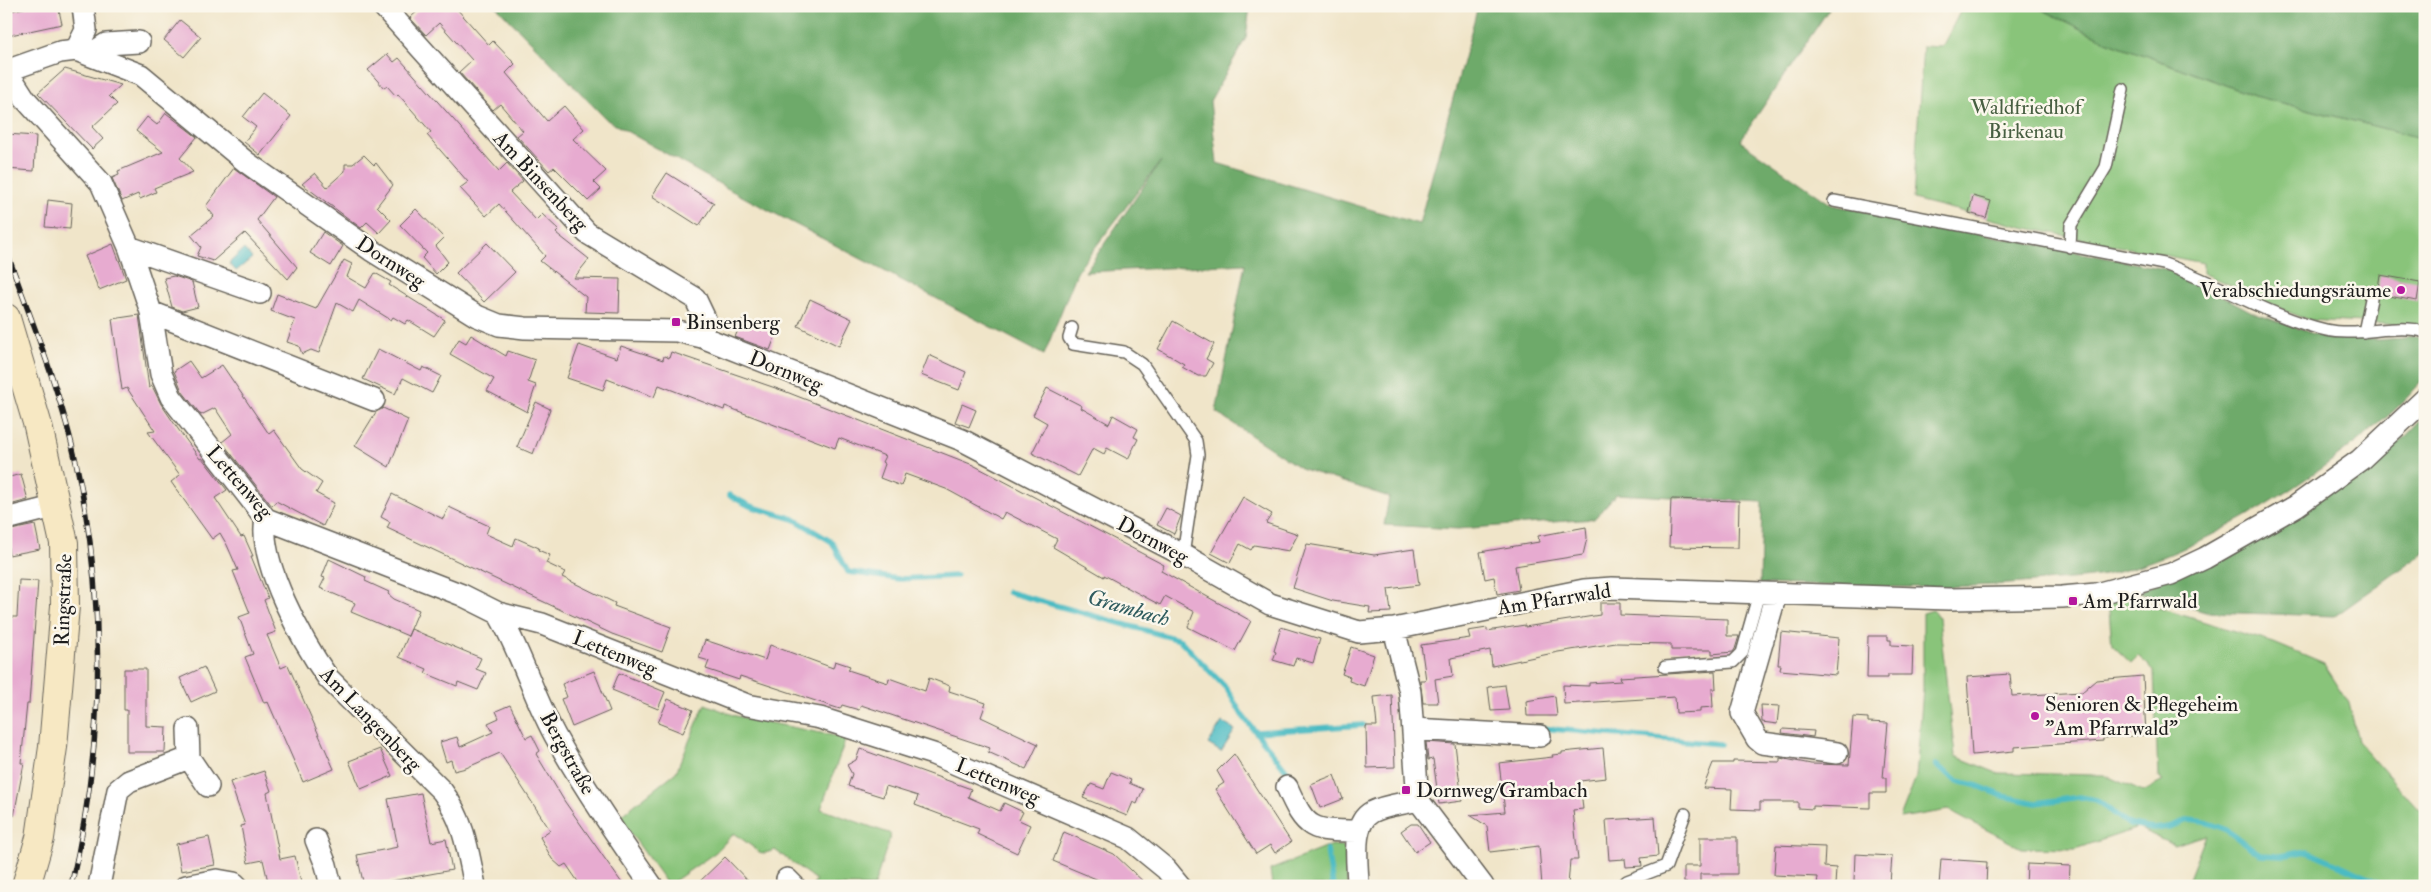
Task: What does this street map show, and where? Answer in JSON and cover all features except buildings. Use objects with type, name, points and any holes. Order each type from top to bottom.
[{"type":"main road","name":"Ringstraße","points":[[8,330],[38,426],[64,543],[65,606],[53,747],[40,838],[26,886]]},
{"type":"street","points":[[83,6],[86,30],[84,52]]},
{"type":"street","name":"Am Binsenberg","points":[[383,6],[586,233],[694,298],[704,319],[702,337]]},
{"type":"street","points":[[7,71],[60,52],[84,52],[106,44],[139,42]]},
{"type":"street","name":"Dornweg","points":[[84,52],[141,76],[246,162],[371,250],[477,316],[499,325],[525,328],[677,331],[702,337],[962,440],[1183,555],[1270,604],[1359,632],[1394,630]]},
{"type":"street","name":"Lettenweg","points":[[7,71],[25,99],[101,183],[129,247],[151,312],[161,374],[171,397],[266,519],[462,595],[498,613],[542,624],[747,705],[820,718],[934,754],[1128,838],[1166,869],[1180,886]]},
{"type":"street","points":[[129,247],[260,292]]},
{"type":"street","points":[[151,312],[374,400]]},
{"type":"street","name":"Am Pfarrwald","points":[[1394,630],[1584,590],[1612,588],[1949,599],[2062,597],[2096,594],[2171,574],[2206,558],[2296,506],[2360,460],[2425,399]]},
{"type":"street","points":[[6,518],[57,506]]},
{"type":"street","name":"Am Langenberg","points":[[266,519],[264,541],[294,624],[314,659],[328,678],[442,791],[454,807],[463,827],[475,886]]},
{"type":"street","points":[[1767,594],[1742,713],[1757,739],[1762,743],[1837,753]]},
{"type":"street","name":"Bergstraße","points":[[498,613],[508,630],[557,740],[606,820],[652,886]]},
{"type":"street","points":[[1394,630],[1410,692],[1418,800],[1483,886]]},
{"type":"street","points":[[1413,729],[1540,736]]},
{"type":"street","points":[[188,730],[189,758],[208,786]]},
{"type":"street","points":[[99,886],[118,790],[129,781],[189,758]]},
{"type":"street","points":[[1287,787],[1298,812],[1307,824],[1321,829],[1358,831]]},
{"type":"street","points":[[1358,886],[1358,831],[1362,820],[1372,812],[1418,800]]},
{"type":"street","points":[[316,840],[326,865],[331,886]]},
{"type":"street","points":[[186,886],[217,880],[234,883],[237,886]]},
{"type":"lane","points":[[2070,247],[2071,224],[2106,167],[2123,89]]},
{"type":"lane","points":[[1834,201],[2164,264],[2290,321],[2329,330],[2364,332],[2416,329],[2425,332]]},
{"type":"lane","points":[[2364,332],[2371,299]]},
{"type":"lane","points":[[1072,328],[1069,338],[1073,344],[1124,352],[1142,364],[1196,441],[1198,455],[1183,555]]},
{"type":"lane","points":[[1665,667],[1736,661],[1742,653],[1767,594]]},
{"type":"lane","points":[[1622,886],[1627,881],[1666,866],[1685,814]]},
{"type":"green space","points":[[496,6],[1250,6],[1246,38],[1210,101],[1217,163],[1419,224],[1478,6],[1823,6],[1829,9],[1740,141],[1832,205],[2175,271],[2256,314],[2320,336],[2376,340],[2418,337],[2425,341],[2425,378],[2393,412],[2360,439],[2329,463],[2261,508],[2189,546],[2153,561],[2100,576],[2008,584],[1937,587],[1760,584],[1762,502],[1616,494],[1594,519],[1458,529],[1384,525],[1389,497],[1300,468],[1216,412],[1245,264],[1085,272],[1161,161],[1078,270],[1044,355],[732,191],[607,120]]},
{"type":"green space","name":"Waldfriedhof Birkenau","points":[[1963,6],[2035,6],[2106,41],[2255,96],[2425,139],[2425,326],[2306,320],[2203,273],[2203,263],[2027,228],[1913,199],[1923,46],[1942,47]]},
{"type":"green space","points":[[2035,6],[2425,6],[2425,139],[2255,96],[2106,41]]},
{"type":"green space","points":[[2425,416],[2425,552],[2335,616],[2205,612],[2139,592],[2356,475],[2407,435]]},
{"type":"green space","points":[[2123,597],[2274,643],[2324,664],[2349,703],[2358,741],[2416,807],[2425,813],[2425,886],[2186,886],[2206,835],[2174,845],[2138,828],[2075,849],[2021,848],[1949,810],[1900,818],[1916,777],[1923,689],[1923,613],[1933,610],[1939,618],[1955,756],[1997,773],[2104,775],[2143,792],[2163,781],[2158,777],[2154,670],[2138,656],[2131,663],[2112,645],[2108,599]]},
{"type":"green space","points":[[705,704],[736,716],[846,738],[821,809],[891,834],[874,886],[812,886],[816,880],[775,850],[762,854],[734,833],[716,852],[673,882],[665,881],[619,817],[676,772]]},
{"type":"green space","points":[[1332,845],[1342,846],[1346,855],[1347,886],[1272,886],[1270,870]]},
{"type":"water","points":[[244,249],[252,258],[236,271],[229,263]]},
{"type":"water","points":[[1222,722],[1235,730],[1221,752],[1208,744]]},
{"type":"waterway","name":"Grambach","points":[[729,495],[750,506],[794,519],[832,542],[848,572],[899,579],[956,576]]},
{"type":"waterway","name":"Grambach","points":[[1008,592],[1180,640],[1227,689],[1242,715],[1295,781]]},
{"type":"waterway","points":[[1257,732],[1363,725]]},
{"type":"waterway","points":[[1541,728],[1720,744]]},
{"type":"waterway","points":[[1936,765],[1958,781],[1978,786],[2003,796],[2036,803],[2080,797],[2096,800],[2130,825],[2153,829],[2169,827],[2188,820],[2205,822],[2225,829],[2261,855],[2281,856],[2308,851],[2376,881],[2381,886]]},
{"type":"waterway","name":"Grambach","points":[[1327,850],[1333,886]]},
{"type":"railway","points":[[6,250],[62,408],[76,462],[93,568],[98,674],[95,728],[82,834],[71,886]]},
{"type":"place","name":"Verabschiedungsräume","points":[[2401,290]]},
{"type":"place","name":"Binsenberg","points":[[676,322]]},
{"type":"place","name":"Am Pfarrwald","points":[[2073,601]]},
{"type":"place","name":"Senioren & Pflegeheim \"Am Pfarrwald\"","points":[[2035,716]]},
{"type":"place","name":"Dornweg/Grambach","points":[[1406,790]]}]
